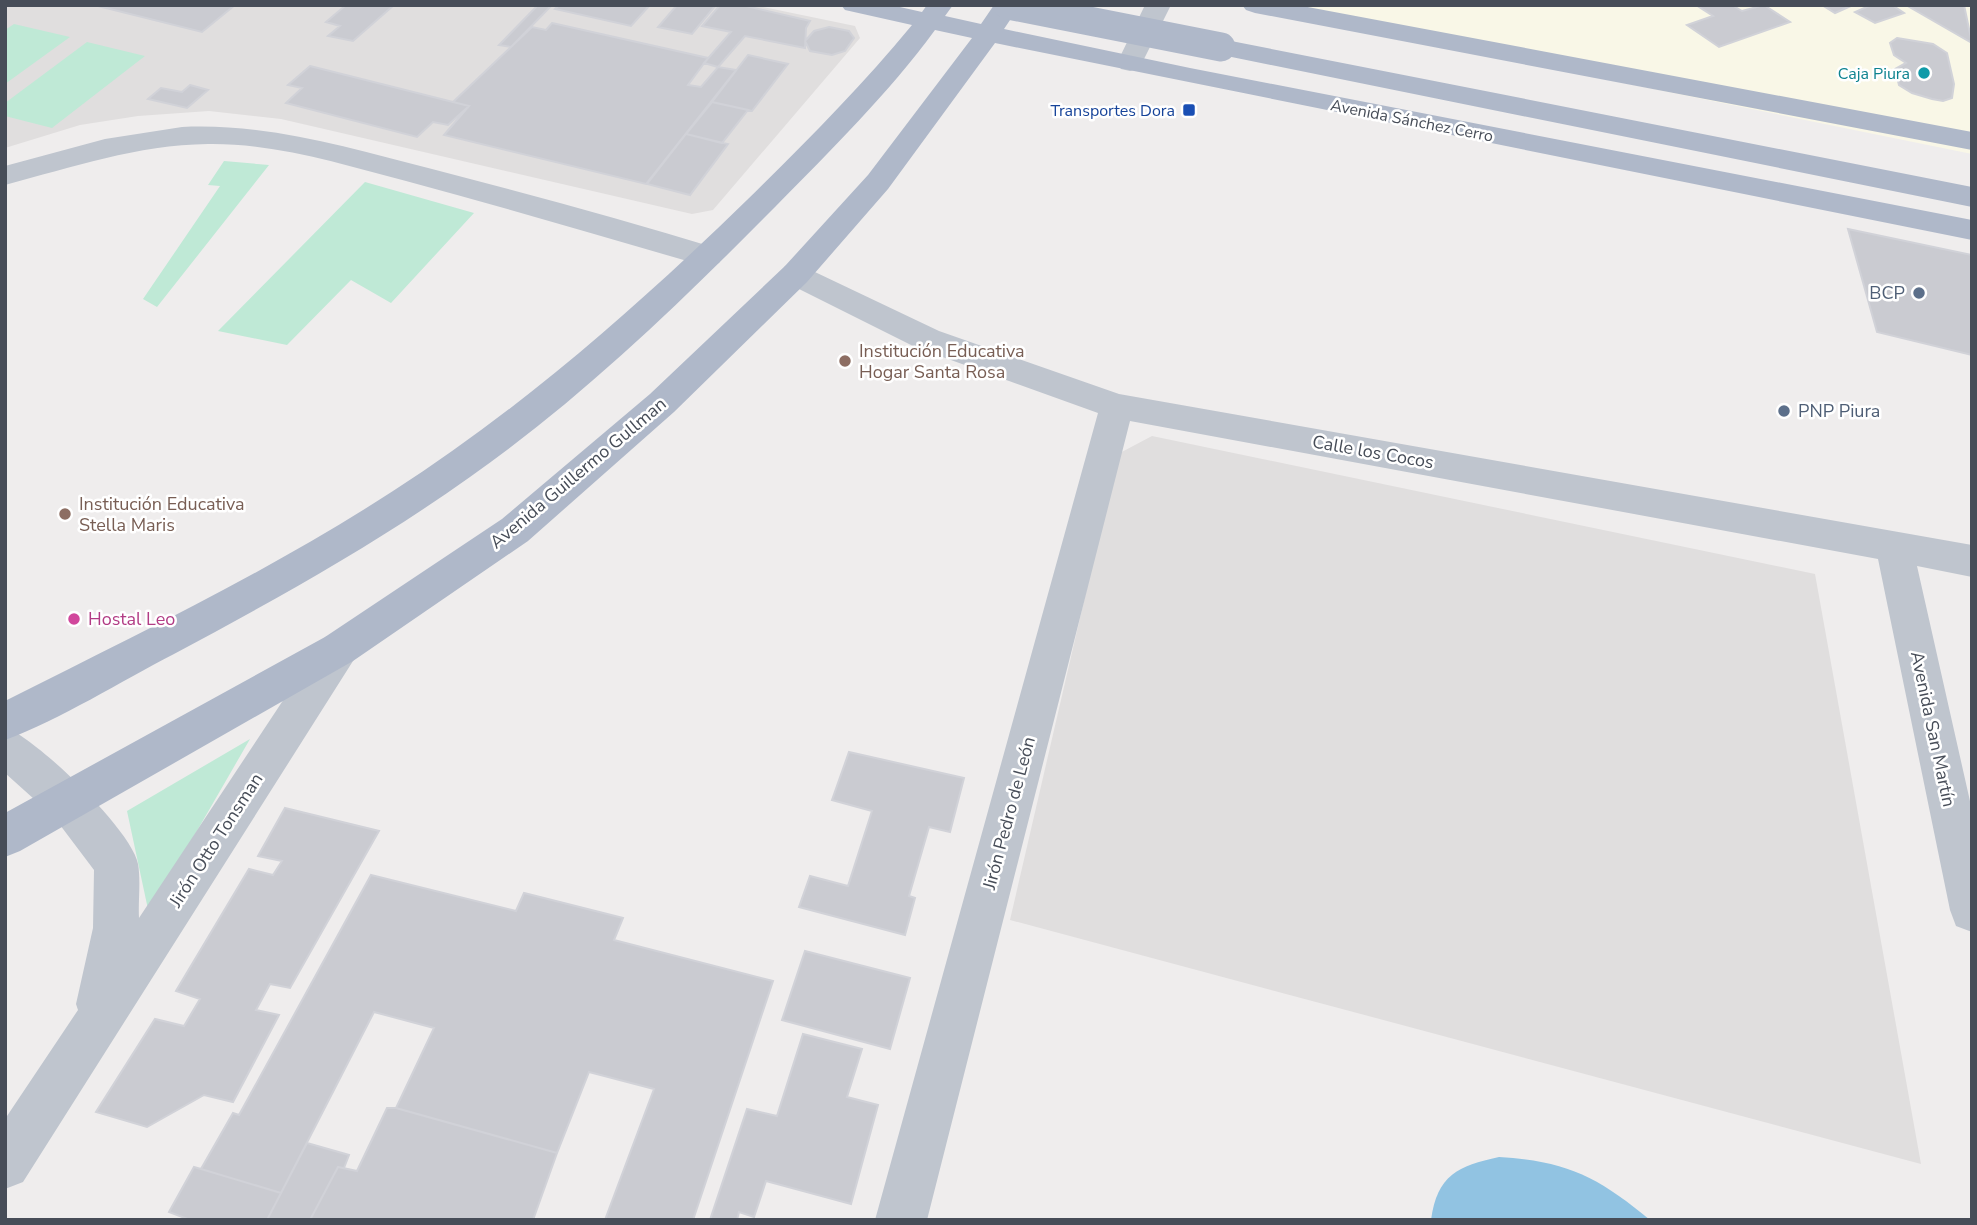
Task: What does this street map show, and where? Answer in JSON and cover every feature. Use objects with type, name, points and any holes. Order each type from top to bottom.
[{"type":"main road","name":"Avenida Sánchez Cerro","points":[[853,5],[934,13],[1001,14],[1225,37],[1958,168]]},
{"type":"main road","name":"Avenida Sánchez Cerro","points":[[1115,5],[1225,37],[1972,197]]},
{"type":"main road","points":[[1255,5],[1972,141]]},
{"type":"main road","points":[[5,722],[282,578],[458,467],[586,366],[708,256],[804,159],[934,13]]},
{"type":"main road","name":"Avenida Sánchez Cerro","points":[[1001,14],[1130,63],[1972,230]]},
{"type":"main road","name":"Avenida Guillermo Gullman","points":[[5,836],[69,803],[339,649],[515,530],[662,403],[796,274],[878,182],[1001,14]]},
{"type":"street","points":[[1130,63],[1158,5]]},
{"type":"street","points":[[5,176],[72,155],[144,139],[209,135],[281,140],[600,221],[708,256]]},
{"type":"street","name":"Calle los Cocos","points":[[796,274],[927,339],[1116,405],[1972,561]]},
{"type":"street","name":"Jirón Pedro de León","points":[[901,1220],[1116,405]]},
{"type":"street","name":"Avenida San Martín","points":[[1894,548],[1972,910]]},
{"type":"street","name":"Jirón Otto Tonsman","points":[[5,1164],[339,649]]},
{"type":"street","name":"Jirón Otto Tonsman","points":[[5,746],[69,803],[116,863],[116,928],[93,1030]]},
{"type":"shaded area","points":[[5,5],[754,5],[855,26],[860,38],[713,210],[692,214],[281,119],[209,111],[138,116],[80,125],[5,148]]},
{"type":"shaded area","points":[[1241,5],[1972,5],[1972,154]]},
{"type":"shaded area","points":[[1152,436],[1815,574],[1921,1164],[1010,920],[1118,454]]},
{"type":"green space","points":[[14,24],[70,37],[5,84],[5,30]]},
{"type":"green space","points":[[87,42],[145,56],[52,128],[5,116],[5,103]]},
{"type":"green space","points":[[224,161],[269,165],[157,307],[143,299],[220,186],[208,185]]},
{"type":"green space","points":[[365,182],[474,213],[391,303],[351,280],[287,345],[218,331]]},
{"type":"green space","points":[[250,739],[149,914],[127,811]]},
{"type":"water","points":[[1499,1157],[1544,1162],[1580,1174],[1614,1193],[1650,1220],[1431,1220],[1438,1192],[1452,1175],[1472,1164]]},
{"type":"building","points":[[94,5],[235,5],[202,32]]},
{"type":"building","points":[[346,5],[394,5],[353,41],[328,36],[340,26],[326,22]]},
{"type":"building","points":[[538,5],[552,5],[511,47],[499,45]]},
{"type":"building","points":[[559,5],[650,5],[631,26],[555,9]]},
{"type":"building","points":[[677,5],[716,5],[692,34],[658,27]]},
{"type":"building","points":[[720,5],[742,5],[810,21],[806,28],[805,48],[745,36],[718,67],[704,63],[731,32],[702,26]]},
{"type":"building","points":[[1696,5],[1732,5],[1742,11],[1764,5],[1790,22],[1719,47],[1687,25],[1713,16]]},
{"type":"building","points":[[1822,5],[1853,5],[1835,13]]},
{"type":"building","points":[[1871,5],[1892,5],[1904,13],[1875,23],[1855,12]]},
{"type":"building","points":[[1906,5],[1964,5],[1972,43]]},
{"type":"building","points":[[552,23],[708,58],[688,85],[701,87],[718,67],[736,70],[646,184],[444,135],[469,106],[453,102],[532,27],[546,30]]},
{"type":"building","points":[[829,27],[849,31],[854,38],[845,51],[832,55],[810,51],[805,41],[814,31]]},
{"type":"building","name":"Caja Piura","points":[[1897,38],[1933,44],[1947,53],[1954,84],[1952,98],[1943,101],[1932,99],[1912,93],[1899,85],[1895,69],[1906,63],[1894,55],[1890,43]]},
{"type":"building","points":[[748,55],[788,64],[752,111],[712,102]]},
{"type":"building","points":[[310,66],[469,106],[448,125],[433,122],[417,137],[286,103],[302,88],[288,85]]},
{"type":"building","points":[[190,85],[208,90],[187,108],[148,99],[161,88],[182,92]]},
{"type":"building","points":[[712,102],[748,110],[722,143],[686,134]]},
{"type":"building","points":[[686,134],[728,144],[690,195],[647,184]]},
{"type":"building","name":"BCP","points":[[1848,229],[1972,255],[1972,355],[1877,332]]},
{"type":"building","points":[[849,752],[964,778],[950,832],[929,827],[909,896],[915,898],[905,935],[799,907],[810,876],[848,886],[872,811],[832,800]]},
{"type":"building","points":[[285,808],[379,831],[290,988],[270,984],[256,1010],[279,1015],[233,1102],[204,1095],[147,1127],[96,1112],[155,1019],[184,1026],[200,999],[176,991],[249,869],[273,875],[282,861],[258,856]]},
{"type":"building","points":[[371,875],[516,911],[524,893],[623,918],[614,940],[773,981],[693,1220],[605,1220],[654,1089],[589,1072],[557,1153],[396,1108],[434,1028],[374,1012],[281,1193],[201,1169],[233,1113],[239,1115]]},
{"type":"building","points":[[805,951],[910,978],[890,1049],[782,1020]]},
{"type":"building","points":[[803,1034],[862,1049],[847,1097],[878,1105],[851,1204],[766,1181],[754,1217],[739,1212],[737,1220],[710,1220],[747,1109],[777,1116]]},
{"type":"building","points":[[387,1108],[396,1108],[557,1153],[533,1220],[310,1220],[338,1167],[357,1171]]},
{"type":"building","points":[[307,1143],[349,1155],[344,1168],[338,1167],[310,1220],[267,1220]]},
{"type":"building","points":[[194,1167],[281,1193],[267,1220],[190,1220],[169,1212]]},
{"type":"place","name":"Caja Piura","points":[[1924,73]]},
{"type":"place","name":"Transportes Dora","points":[[1189,110]]},
{"type":"place","name":"BCP","points":[[1919,293]]},
{"type":"place","name":"Institución Educativa Hogar Santa Rosa","points":[[845,361]]},
{"type":"place","name":"PNP Piura","points":[[1784,411]]},
{"type":"place","name":"Institución Educativa Stella Maris","points":[[65,514]]},
{"type":"place","name":"Hostal Leo","points":[[74,619]]}]
